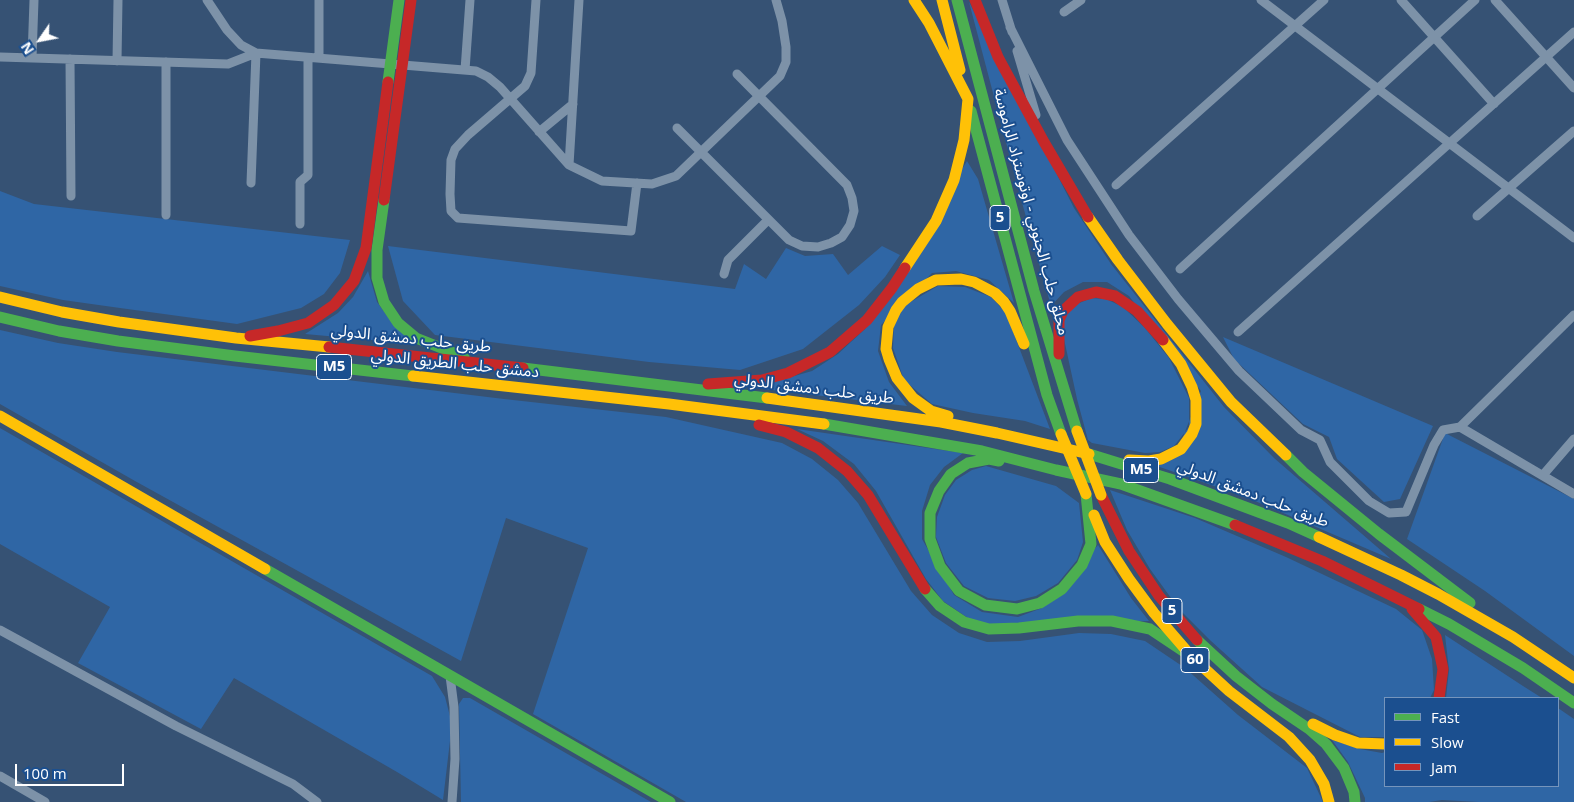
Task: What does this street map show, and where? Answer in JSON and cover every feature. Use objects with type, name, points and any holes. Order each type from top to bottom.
[{"type":"main road","points":[[399,0],[396,65],[376,258],[377,278],[384,302],[398,323],[416,338],[475,362]]},
{"type":"main road","points":[[236,338],[278,331],[308,323],[334,306],[354,281],[366,248],[396,65],[411,0]]},
{"type":"main road","points":[[666,386],[762,380],[788,374],[830,352],[867,320],[892,288],[936,221],[954,180],[959,162],[964,140],[968,99],[914,0]]},
{"type":"main road","name":"محلق حلب الجنوبي - اوتوستراد الراموسة","points":[[942,0],[1047,395],[1086,494]]},
{"type":"main road","name":"محلق حلب الجنوبي - اوتوستراد الراموسة","points":[[957,0],[1034,291],[1077,431],[1102,495],[1129,551],[1159,596],[1196,639],[1236,676],[1272,704]]},
{"type":"main road","points":[[975,0],[998,57],[1081,207],[1118,260],[1167,324],[1231,402],[1302,472],[1513,636]]},
{"type":"main road","points":[[362,256],[376,258]]},
{"type":"main road","points":[[997,433],[931,411],[913,398],[897,378],[886,349],[888,327],[896,310],[918,289],[936,280],[961,279],[974,282],[995,293],[1010,311],[1047,395]]},
{"type":"main road","points":[[1065,393],[1058,334],[1060,320],[1070,303],[1088,293],[1106,293],[1125,302],[1161,337],[1181,364],[1192,387],[1197,412],[1196,424],[1186,443],[1181,448],[1161,459],[1149,461],[1101,457]]},
{"type":"main road","name":"طريق حلب دمشق الدولي","points":[[0,297],[62,312],[119,322],[236,338],[475,362],[941,422],[1101,457],[1170,479],[1288,522],[1438,594],[1513,636],[1574,678]]},
{"type":"main road","name":"دمشق حلب الطريق الدولي","points":[[0,318],[88,336],[235,356],[669,404]]},
{"type":"main road","points":[[669,404],[786,432],[818,448],[847,471],[868,495],[921,584],[940,606],[964,622],[989,629],[1019,628],[1078,620],[1112,621],[1150,629],[1192,657]]},
{"type":"main road","name":"طريق حلب دمشق الدولي","points":[[669,404],[847,427],[982,451],[1121,484],[1235,524],[1322,561],[1449,624],[1523,668],[1574,703]]},
{"type":"main road","points":[[0,416],[670,802]]},
{"type":"main road","points":[[1056,470],[989,459],[968,463],[951,474],[939,491],[930,513],[930,539],[940,566],[959,591],[985,605],[1017,609],[1040,603],[1062,589],[1082,565],[1091,544],[1086,494]]},
{"type":"main road","name":"60","points":[[1086,494],[1105,542],[1129,580],[1154,613],[1192,657],[1228,691],[1289,737],[1310,760],[1324,784],[1329,802]]},
{"type":"main road","points":[[1408,603],[1436,638],[1443,669],[1439,697]]},
{"type":"main road","points":[[1272,704],[1335,735],[1358,743],[1384,744]]},
{"type":"main road","points":[[1272,704],[1309,728],[1326,744],[1344,768],[1354,792],[1355,802]]},
{"type":"street","points":[[32,58],[34,0]]},
{"type":"street","points":[[116,61],[118,0]]},
{"type":"street","points":[[207,0],[227,30],[242,45],[256,53],[476,71],[488,77],[500,87],[569,165],[602,181],[652,184],[676,176],[780,76],[786,62],[786,48],[776,0]]},
{"type":"street","points":[[319,0],[319,58]]},
{"type":"street","points":[[466,70],[470,0]]},
{"type":"street","points":[[536,0],[531,73],[525,86],[468,135],[455,149],[450,160],[451,211],[458,218],[630,231],[637,183]]},
{"type":"street","points":[[569,165],[578,0]]},
{"type":"street","points":[[1002,0],[1044,142]]},
{"type":"street","points":[[1064,12],[1081,0]]},
{"type":"street","points":[[1261,0],[1573,236]]},
{"type":"street","points":[[1116,185],[1324,0]]},
{"type":"street","points":[[1401,0],[1494,104]]},
{"type":"street","points":[[1180,269],[1475,0]]},
{"type":"street","points":[[1495,0],[1574,88]]},
{"type":"street","points":[[1010,27],[1067,140],[1134,242],[1178,300],[1239,370],[1301,430],[1320,440],[1330,462],[1369,501],[1389,513],[1406,512],[1434,445],[1444,430],[1460,427],[1574,315]]},
{"type":"street","points":[[1238,332],[1574,32]]},
{"type":"street","points":[[0,57],[228,64],[256,53]]},
{"type":"street","points":[[252,183],[256,53]]},
{"type":"street","points":[[300,224],[300,182],[308,175],[308,58]]},
{"type":"street","points":[[70,59],[71,196]]},
{"type":"street","points":[[166,62],[166,215]]},
{"type":"street","points":[[677,128],[789,240],[802,246],[818,247],[842,237],[850,225],[854,211],[849,189],[843,180],[737,74]]},
{"type":"street","points":[[539,132],[573,104]]},
{"type":"street","points":[[1477,216],[1574,131]]},
{"type":"street","points":[[724,274],[728,260],[768,220]]},
{"type":"street","points":[[1460,427],[1574,494]]},
{"type":"street","points":[[1543,475],[1574,439]]},
{"type":"street","points":[[0,630],[176,726],[293,784],[318,802]]},
{"type":"street","points":[[450,676],[454,707],[455,759],[452,802]]},
{"type":"street","points":[[0,776],[44,802]]},
{"type":"shaded area","points":[[969,2],[1074,208],[1111,264],[1224,407],[1274,458],[1391,559],[1248,498],[1157,466],[1175,457],[1201,391],[1129,296],[1107,282],[1083,282],[1064,292],[1051,306]]},
{"type":"shaded area","points":[[967,161],[978,179],[1014,303],[989,280],[956,271],[932,273],[881,325],[878,351],[889,382],[907,406],[747,387],[812,371],[838,354],[865,329]]},
{"type":"shaded area","points":[[0,191],[34,204],[350,240],[340,273],[324,294],[301,308],[237,324],[120,308],[63,300],[0,286]]},
{"type":"shaded area","points":[[388,246],[735,289],[744,264],[766,279],[786,248],[805,256],[833,254],[848,275],[882,246],[900,255],[885,277],[859,305],[803,349],[740,370],[649,362],[435,335],[403,301]]},
{"type":"shaded area","points":[[368,271],[377,302],[391,321],[416,344],[305,334],[338,313],[353,297]]},
{"type":"shaded area","points":[[938,286],[965,287],[991,297],[1006,313],[1050,429],[1025,421],[932,404],[904,380],[893,348],[894,322],[902,307]]},
{"type":"shaded area","points":[[1091,298],[1106,299],[1123,307],[1145,328],[1169,358],[1189,398],[1189,427],[1174,446],[1160,452],[1145,453],[1092,443],[1088,440],[1064,339],[1064,318],[1075,305]]},
{"type":"shaded area","points":[[0,330],[58,343],[117,352],[666,417],[782,443],[812,459],[838,480],[858,503],[911,591],[932,615],[959,633],[987,642],[1020,641],[1079,633],[1111,634],[1145,641],[1185,668],[1238,715],[1307,768],[1323,802],[686,802],[533,714],[588,548],[506,518],[461,661],[135,481],[0,404]]},
{"type":"shaded area","points":[[1223,337],[1433,426],[1400,499],[1384,502],[1337,459],[1329,437],[1303,424],[1234,359]]},
{"type":"shaded area","points":[[0,428],[432,676],[445,697],[452,724],[443,800],[234,678],[201,729],[78,663],[110,607],[0,544]]},
{"type":"shaded area","points":[[797,429],[963,453],[944,467],[930,485],[922,511],[922,539],[954,595],[982,612],[1018,617],[1042,608],[1098,545],[1131,598],[1149,621],[989,625],[968,618],[943,601],[926,579],[876,491],[854,464],[823,441]]},
{"type":"shaded area","points":[[1445,433],[1574,499],[1574,656],[1485,591],[1407,539]]},
{"type":"shaded area","points":[[986,466],[1056,486],[1079,503],[1083,542],[1077,560],[1058,583],[1036,596],[1015,601],[988,598],[964,586],[946,563],[936,537],[937,517],[945,495],[956,480],[972,470]]},
{"type":"shaded area","points":[[1110,490],[1195,518],[1286,557],[1396,609],[1422,630],[1432,659],[1434,690],[1430,697],[1384,697],[1384,737],[1360,737],[1262,687],[1179,609],[1150,569],[1127,530]]},
{"type":"shaded area","points":[[1445,635],[1540,697],[1446,697],[1449,670]]},
{"type":"shaded area","points":[[463,698],[470,698],[651,802],[461,802],[459,704]]},
{"type":"shaded area","points":[[1559,709],[1574,719],[1574,802],[1442,800],[1429,802],[1365,802],[1365,798],[1348,762],[1332,740],[1360,749],[1384,752],[1384,787],[1559,787]]},
{"type":"traffic: fast","points":[[388,82],[399,0]]},
{"type":"traffic: fast","points":[[957,0],[1034,291],[1077,431]]},
{"type":"traffic: fast","points":[[971,111],[1047,395],[1061,434]]},
{"type":"traffic: fast","points":[[384,200],[377,250],[377,278],[384,302],[398,323],[416,338],[464,357]]},
{"type":"traffic: fast","points":[[0,317],[59,331],[118,341],[413,376]]},
{"type":"traffic: fast","points":[[523,368],[767,398]]},
{"type":"traffic: fast","points":[[824,424],[982,451],[1121,484],[1235,525]]},
{"type":"traffic: fast","points":[[1089,454],[1170,479],[1288,523],[1319,537]]},
{"type":"traffic: fast","points":[[1286,455],[1303,472],[1379,534],[1470,603]]},
{"type":"traffic: fast","points":[[999,461],[989,459],[968,463],[951,474],[939,491],[930,513],[930,539],[940,566],[959,591],[985,605],[1017,609],[1040,603],[1062,589],[1082,565],[1091,544],[1086,494]]},
{"type":"traffic: fast","points":[[265,569],[670,802]]},
{"type":"traffic: fast","points":[[925,589],[940,606],[964,622],[989,629],[1019,628],[1078,621],[1112,621],[1150,629],[1192,657]]},
{"type":"traffic: fast","points":[[1419,609],[1449,624],[1523,668],[1574,703]]},
{"type":"traffic: fast","points":[[1197,640],[1236,676],[1272,704],[1309,729],[1326,744],[1344,768],[1354,792],[1355,802]]},
{"type":"traffic: slow","points":[[905,268],[936,221],[954,180],[964,140],[968,99],[929,23],[914,0]]},
{"type":"traffic: slow","points":[[942,0],[960,70]]},
{"type":"traffic: slow","points":[[1088,217],[1167,324],[1231,402],[1286,455]]},
{"type":"traffic: slow","points":[[948,416],[931,411],[913,398],[897,378],[889,359],[886,349],[888,327],[902,302],[918,289],[936,280],[961,279],[974,282],[995,293],[1004,302],[1010,311],[1024,344]]},
{"type":"traffic: slow","points":[[0,297],[62,312],[119,322],[236,338],[329,347]]},
{"type":"traffic: slow","points":[[1129,460],[1149,461],[1161,459],[1181,449],[1192,434],[1196,424],[1196,400],[1192,387],[1181,364],[1163,340]]},
{"type":"traffic: slow","points":[[413,376],[669,404],[824,424]]},
{"type":"traffic: slow","points":[[767,398],[941,422],[1089,454]]},
{"type":"traffic: slow","points":[[0,416],[265,569]]},
{"type":"traffic: slow","points":[[1077,431],[1101,495]]},
{"type":"traffic: slow","points":[[1061,434],[1086,494]]},
{"type":"traffic: slow","points":[[1094,515],[1105,542],[1154,613],[1192,657],[1229,691],[1289,737],[1310,760],[1324,784],[1329,802]]},
{"type":"traffic: slow","points":[[1319,537],[1438,594],[1513,637],[1574,678]]},
{"type":"traffic: slow","points":[[1313,724],[1335,735],[1358,743],[1384,744]]},
{"type":"traffic: jam","points":[[384,200],[411,0]]},
{"type":"traffic: jam","points":[[975,0],[998,57],[1044,142],[1088,217]]},
{"type":"traffic: jam","points":[[250,336],[308,323],[334,305],[354,281],[366,248],[388,82]]},
{"type":"traffic: jam","points":[[708,384],[762,380],[788,373],[830,352],[867,320],[905,268]]},
{"type":"traffic: jam","points":[[1059,354],[1059,320],[1063,311],[1078,297],[1096,292],[1115,296],[1137,311],[1163,340]]},
{"type":"traffic: jam","points":[[329,347],[523,368]]},
{"type":"traffic: jam","points":[[759,425],[786,432],[818,448],[847,471],[868,495],[925,589]]},
{"type":"traffic: jam","points":[[1101,495],[1129,551],[1159,596],[1197,640]]},
{"type":"traffic: jam","points":[[1235,525],[1322,561],[1419,609]]},
{"type":"traffic: jam","points":[[1412,609],[1436,637],[1443,669],[1439,697]]}]
